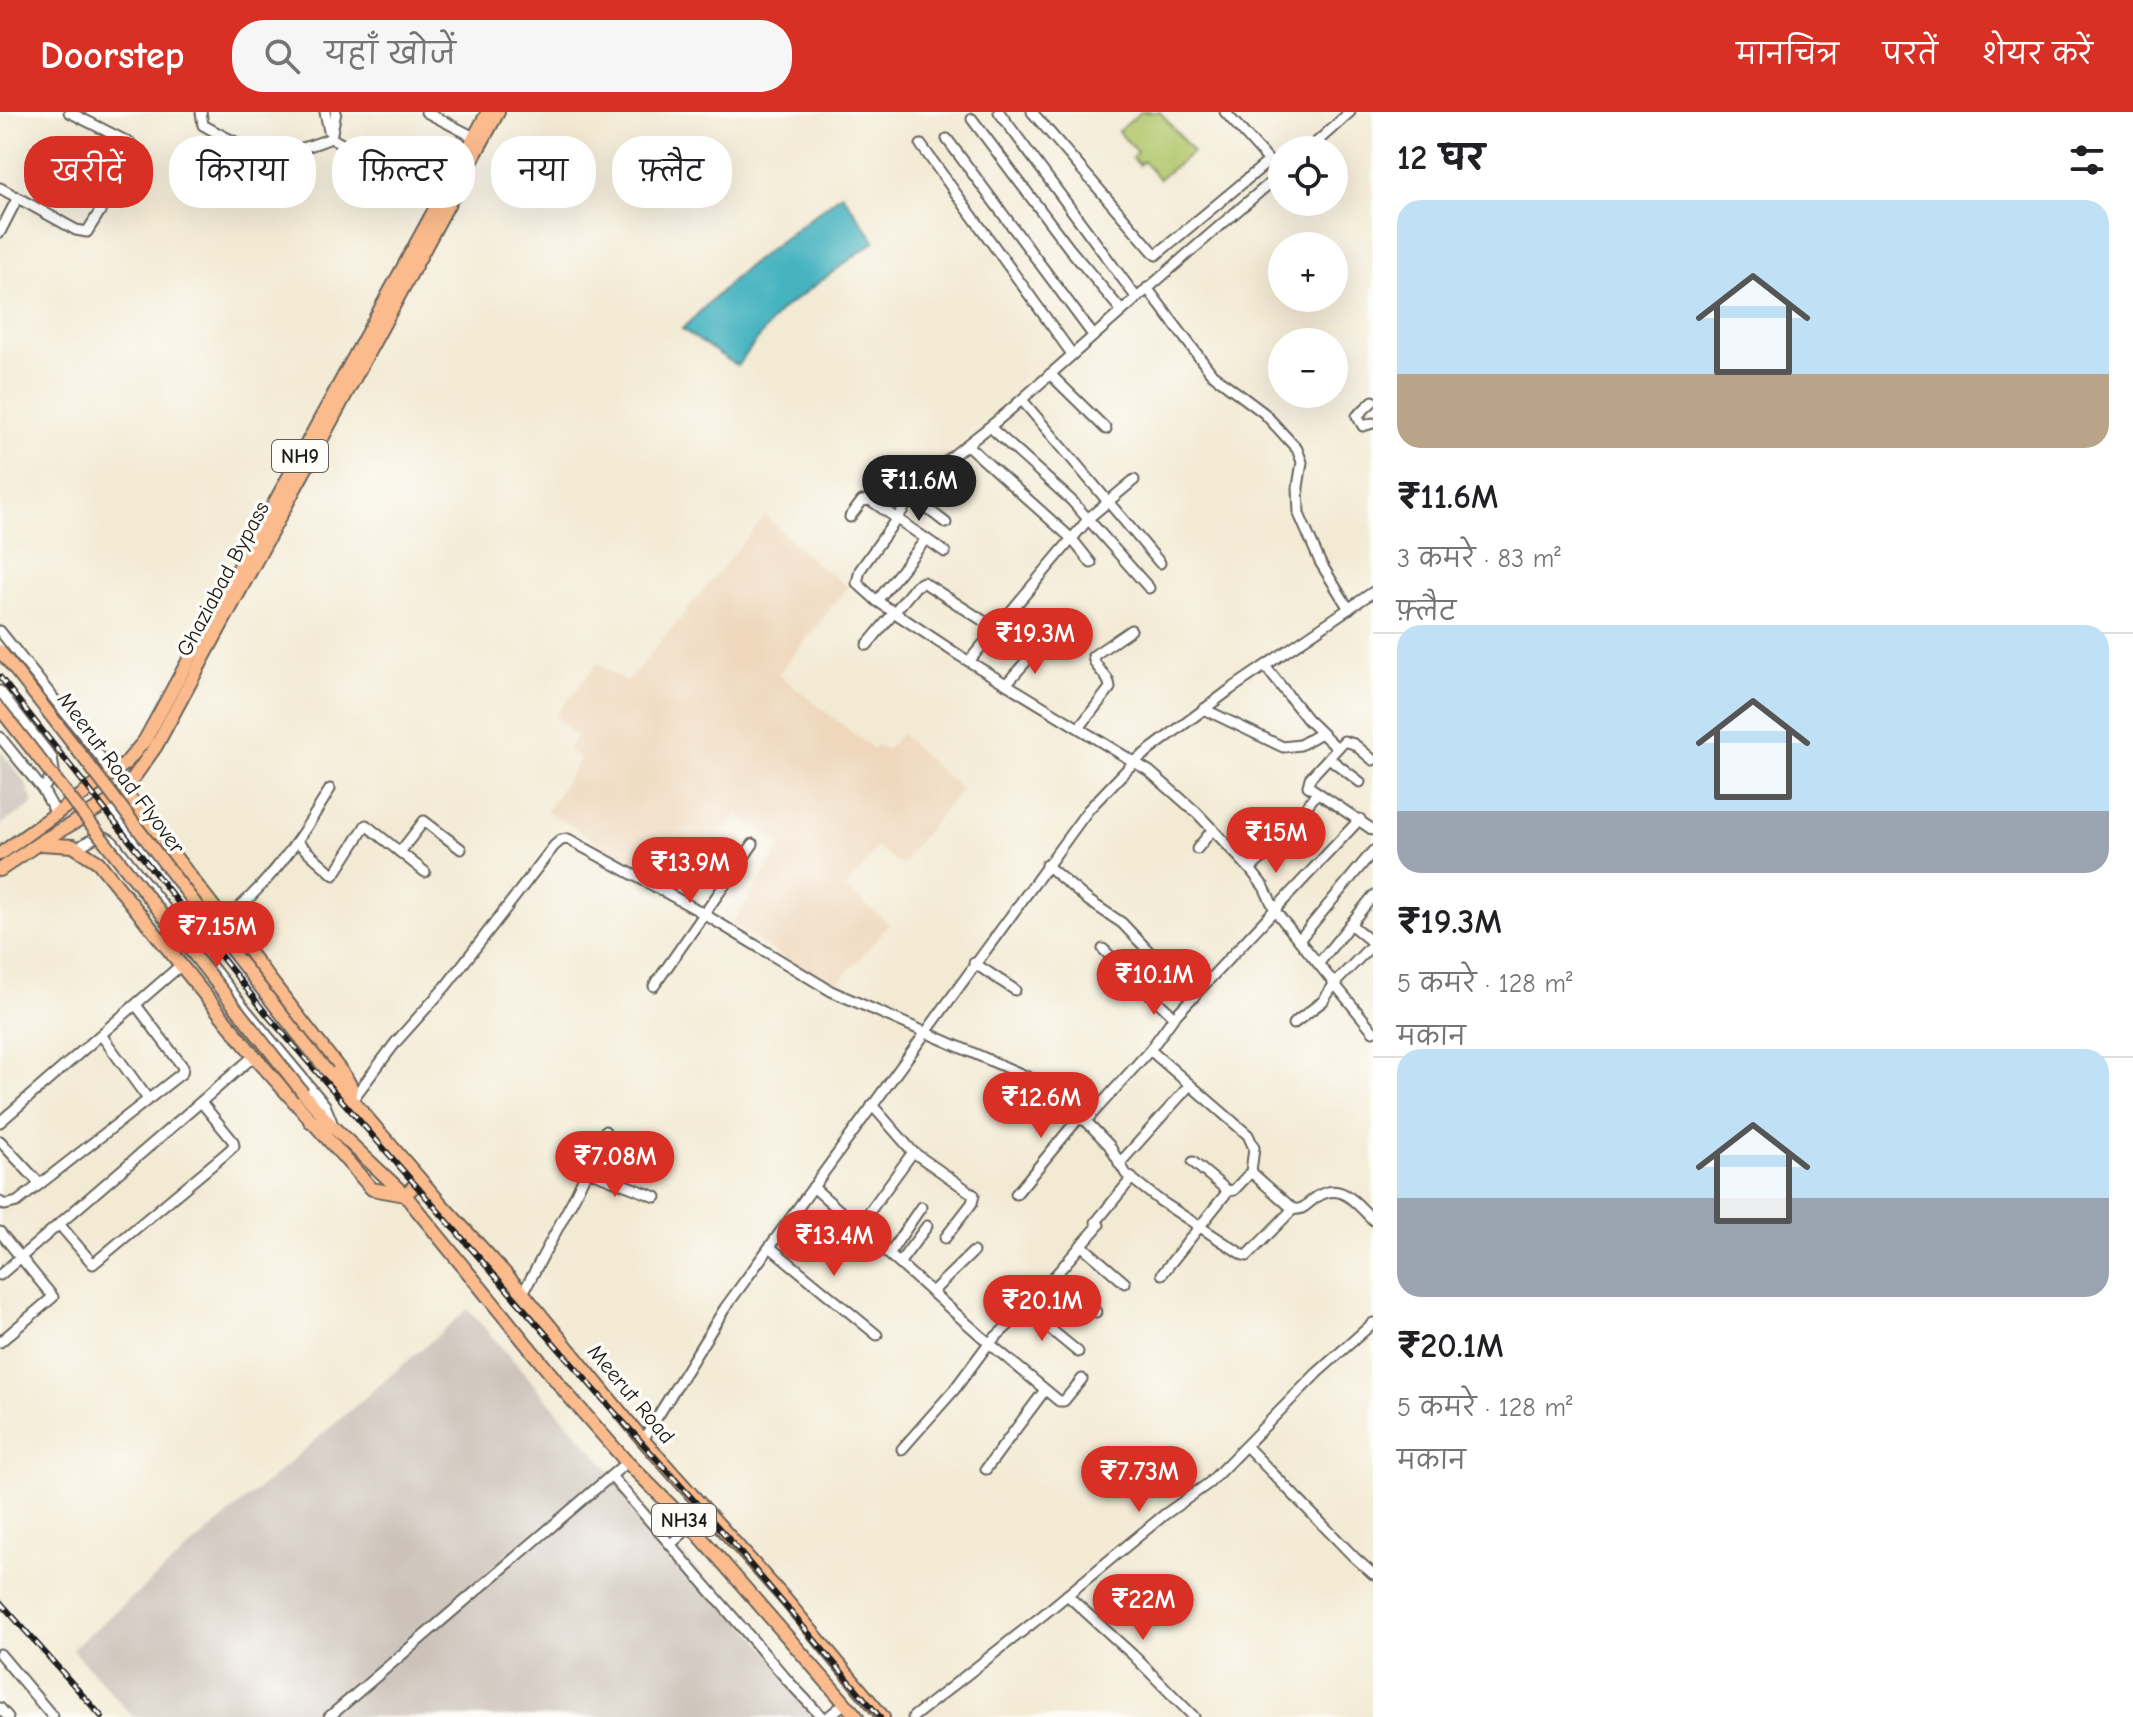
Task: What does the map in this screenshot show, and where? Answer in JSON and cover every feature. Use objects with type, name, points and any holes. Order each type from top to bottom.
[{"type":"highway","name":"Ghaziabad Bypass","points":[[475,136],[488,112]]},
{"type":"highway","name":"Ghaziabad Bypass","points":[[57,815],[111,775],[133,756],[145,740],[418,249],[498,112]]},
{"type":"highway","name":"Ghaziabad Bypass","points":[[108,803],[124,791],[156,746],[418,249],[436,208]]},
{"type":"highway","name":"Meerut Road","points":[[124,791],[346,1078],[351,1087],[351,1098],[420,1180],[523,1293],[643,1440],[785,1599],[883,1717]]},
{"type":"highway","name":"NH9","points":[[0,870],[108,803]]},
{"type":"highway","name":"NH9","points":[[0,854],[57,815]]},
{"type":"highway","points":[[129,829],[143,815]]},
{"type":"highway","points":[[38,844],[65,844],[78,848],[98,862],[254,1056],[372,1189],[405,1195],[420,1180]]},
{"type":"highway","points":[[310,1121],[334,1128]]},
{"type":"highway","name":"Meerut Road","points":[[334,1128],[405,1195],[511,1327],[627,1462],[691,1526],[857,1717]]},
{"type":"main road","name":"Meerut Road Flyover","points":[[0,651],[96,771],[262,992],[351,1098]]},
{"type":"main road","name":"NH34","points":[[0,709],[303,1093],[334,1128]]},
{"type":"street","points":[[0,188],[76,230],[87,232],[135,154],[134,146],[69,112]]},
{"type":"street","points":[[201,112],[203,125],[240,146],[262,153],[294,151],[331,138]]},
{"type":"street","points":[[325,112],[331,138]]},
{"type":"street","points":[[331,138],[336,112]]},
{"type":"street","points":[[426,112],[472,136]]},
{"type":"street","points":[[999,112],[1136,297]]},
{"type":"street","points":[[1032,112],[1156,255],[1269,161],[1225,112]]},
{"type":"street","points":[[1323,136],[1350,112]]},
{"type":"street","points":[[972,119],[1069,248],[1121,310]]},
{"type":"street","points":[[947,139],[1093,335]]},
{"type":"street","points":[[921,145],[1072,354]]},
{"type":"street","points":[[1268,185],[1121,310],[1022,400],[932,472],[897,517],[857,578],[860,588],[877,601],[969,661],[1135,761],[1213,829],[1250,869],[1264,887],[1276,912],[1373,1031]]},
{"type":"street","points":[[0,232],[17,199]]},
{"type":"street","points":[[1147,288],[1212,374],[1264,413],[1297,449],[1302,462],[1298,487],[1299,514],[1320,562],[1349,609]]},
{"type":"street","points":[[1050,374],[1106,429]]},
{"type":"street","points":[[1022,400],[1160,563]]},
{"type":"street","points":[[1373,401],[1357,416],[1357,420],[1363,426],[1373,423]]},
{"type":"street","points":[[990,427],[1089,518],[1149,588]]},
{"type":"street","points":[[967,445],[1072,539],[1091,563]]},
{"type":"street","points":[[969,661],[1089,518],[1134,480]]},
{"type":"street","points":[[912,497],[946,523]]},
{"type":"street","points":[[850,517],[867,499],[945,552]]},
{"type":"street","points":[[877,601],[926,539]]},
{"type":"street","points":[[867,645],[923,582],[996,629]]},
{"type":"street","points":[[643,1440],[725,1308],[1088,810],[1135,761],[1204,709],[1373,592]]},
{"type":"street","points":[[1079,728],[1111,684],[1094,662],[1093,656],[1131,630]]},
{"type":"street","points":[[0,631],[102,759],[111,775]]},
{"type":"street","points":[[1007,683],[1038,648]]},
{"type":"street","points":[[1265,666],[1337,748]]},
{"type":"street","points":[[0,691],[52,758],[54,771],[43,790]]},
{"type":"street","points":[[1204,709],[1283,747],[1300,745],[1321,733]]},
{"type":"street","points":[[0,737],[43,790],[57,815]]},
{"type":"street","points":[[1373,760],[1344,741],[1310,778],[1308,786],[1373,830]]},
{"type":"street","points":[[1329,758],[1360,782]]},
{"type":"street","points":[[223,922],[264,884],[298,843],[330,789]]},
{"type":"street","points":[[1250,869],[1277,845],[1317,793]]},
{"type":"street","points":[[108,803],[296,1042],[340,1094],[351,1098],[446,986],[561,840],[575,841],[831,991],[1028,1077],[1109,1145],[1119,1164],[1132,1178],[1200,1228],[1247,1256],[1293,1209]]},
{"type":"street","points":[[1016,1194],[1150,1050],[1174,1017],[1276,912],[1360,819]]},
{"type":"street","points":[[400,852],[424,821],[461,849]]},
{"type":"street","points":[[298,843],[334,875],[366,825],[425,872]]},
{"type":"street","points":[[1197,849],[1213,829]]},
{"type":"street","points":[[78,848],[102,835],[113,842],[325,1105],[334,1128]]},
{"type":"street","points":[[654,986],[753,844]]},
{"type":"street","points":[[1299,940],[1373,851]]},
{"type":"street","points":[[1046,865],[1089,901],[1122,923],[1193,998]]},
{"type":"street","points":[[1319,963],[1373,896]]},
{"type":"street","points":[[1293,1024],[1323,1001],[1335,983],[1373,943],[1350,924]]},
{"type":"street","points":[[1103,949],[1174,1017]]},
{"type":"street","points":[[974,963],[1015,990]]},
{"type":"street","points":[[0,1122],[181,965]]},
{"type":"street","points":[[0,1202],[11,1205],[182,1073],[183,1067],[136,1005]]},
{"type":"street","points":[[102,1036],[148,1099]]},
{"type":"street","points":[[1150,1050],[1248,1135],[1254,1148],[1251,1172],[1234,1190],[1228,1191],[1162,1274]]},
{"type":"street","points":[[0,1275],[254,1056]]},
{"type":"street","points":[[1119,1164],[1190,1085]]},
{"type":"street","points":[[59,1224],[93,1264],[224,1155],[234,1146],[233,1141],[201,1102]]},
{"type":"street","points":[[872,1105],[913,1152],[974,1195],[972,1203],[945,1238]]},
{"type":"street","points":[[523,1293],[605,1131]]},
{"type":"street","points":[[0,1141],[40,1184]]},
{"type":"street","points":[[859,1226],[913,1152]]},
{"type":"street","points":[[1193,1162],[1228,1191]]},
{"type":"street","points":[[586,1170],[656,1197]]},
{"type":"street","points":[[1251,1172],[1293,1209],[1301,1209],[1320,1193],[1335,1190],[1352,1198],[1373,1220]]},
{"type":"street","points":[[902,1449],[954,1390],[989,1343],[1026,1309],[1081,1245],[1132,1178]]},
{"type":"street","points":[[813,1187],[1045,1390],[1062,1402],[1082,1379]]},
{"type":"street","points":[[889,1254],[921,1207]]},
{"type":"street","points":[[900,1262],[927,1226]]},
{"type":"street","points":[[0,1232],[53,1297],[0,1342]]},
{"type":"street","points":[[1081,1245],[1125,1283]]},
{"type":"street","points":[[770,1247],[877,1335]]},
{"type":"street","points":[[933,1291],[973,1252]]},
{"type":"street","points":[[1053,1277],[1096,1312]]},
{"type":"street","points":[[1026,1309],[1078,1352]]},
{"type":"street","points":[[913,1717],[1164,1515],[1209,1483],[1317,1373],[1373,1323]]},
{"type":"street","points":[[986,1469],[1045,1390]]},
{"type":"street","points":[[1247,1447],[1373,1574]]},
{"type":"street","points":[[329,1717],[627,1462]]},
{"type":"street","points":[[611,1476],[822,1717]]},
{"type":"street","points":[[672,1543],[691,1526]]},
{"type":"street","points":[[1067,1595],[1133,1655],[1194,1717]]},
{"type":"street","points":[[0,1654],[53,1717]]},
{"type":"street","points":[[828,1717],[845,1703]]},
{"type":"street","points":[[0,1708],[8,1717]]},
{"type":"shaded area","points":[[765,516],[815,563],[848,587],[778,674],[873,749],[877,745],[886,750],[901,734],[961,790],[906,856],[909,858],[902,866],[877,847],[846,889],[889,924],[833,989],[732,924],[781,846],[738,814],[687,895],[645,870],[645,865],[637,860],[621,857],[547,811],[580,759],[567,750],[576,737],[555,715],[598,663],[626,683]]},
{"type":"shaded area","points":[[0,750],[25,782],[34,804],[0,825]]},
{"type":"shaded area","points":[[468,1309],[826,1717],[133,1717],[72,1649]]},
{"type":"green space","points":[[1141,112],[1160,112],[1193,152],[1159,179],[1143,161],[1139,165],[1132,157],[1137,152],[1118,131]]},
{"type":"water","points":[[842,194],[875,241],[780,311],[737,366],[682,329],[744,269]]},
{"type":"railway","points":[[0,677],[268,1016],[726,1536],[880,1717]]},
{"type":"railway","points":[[0,1602],[102,1717]]}]
